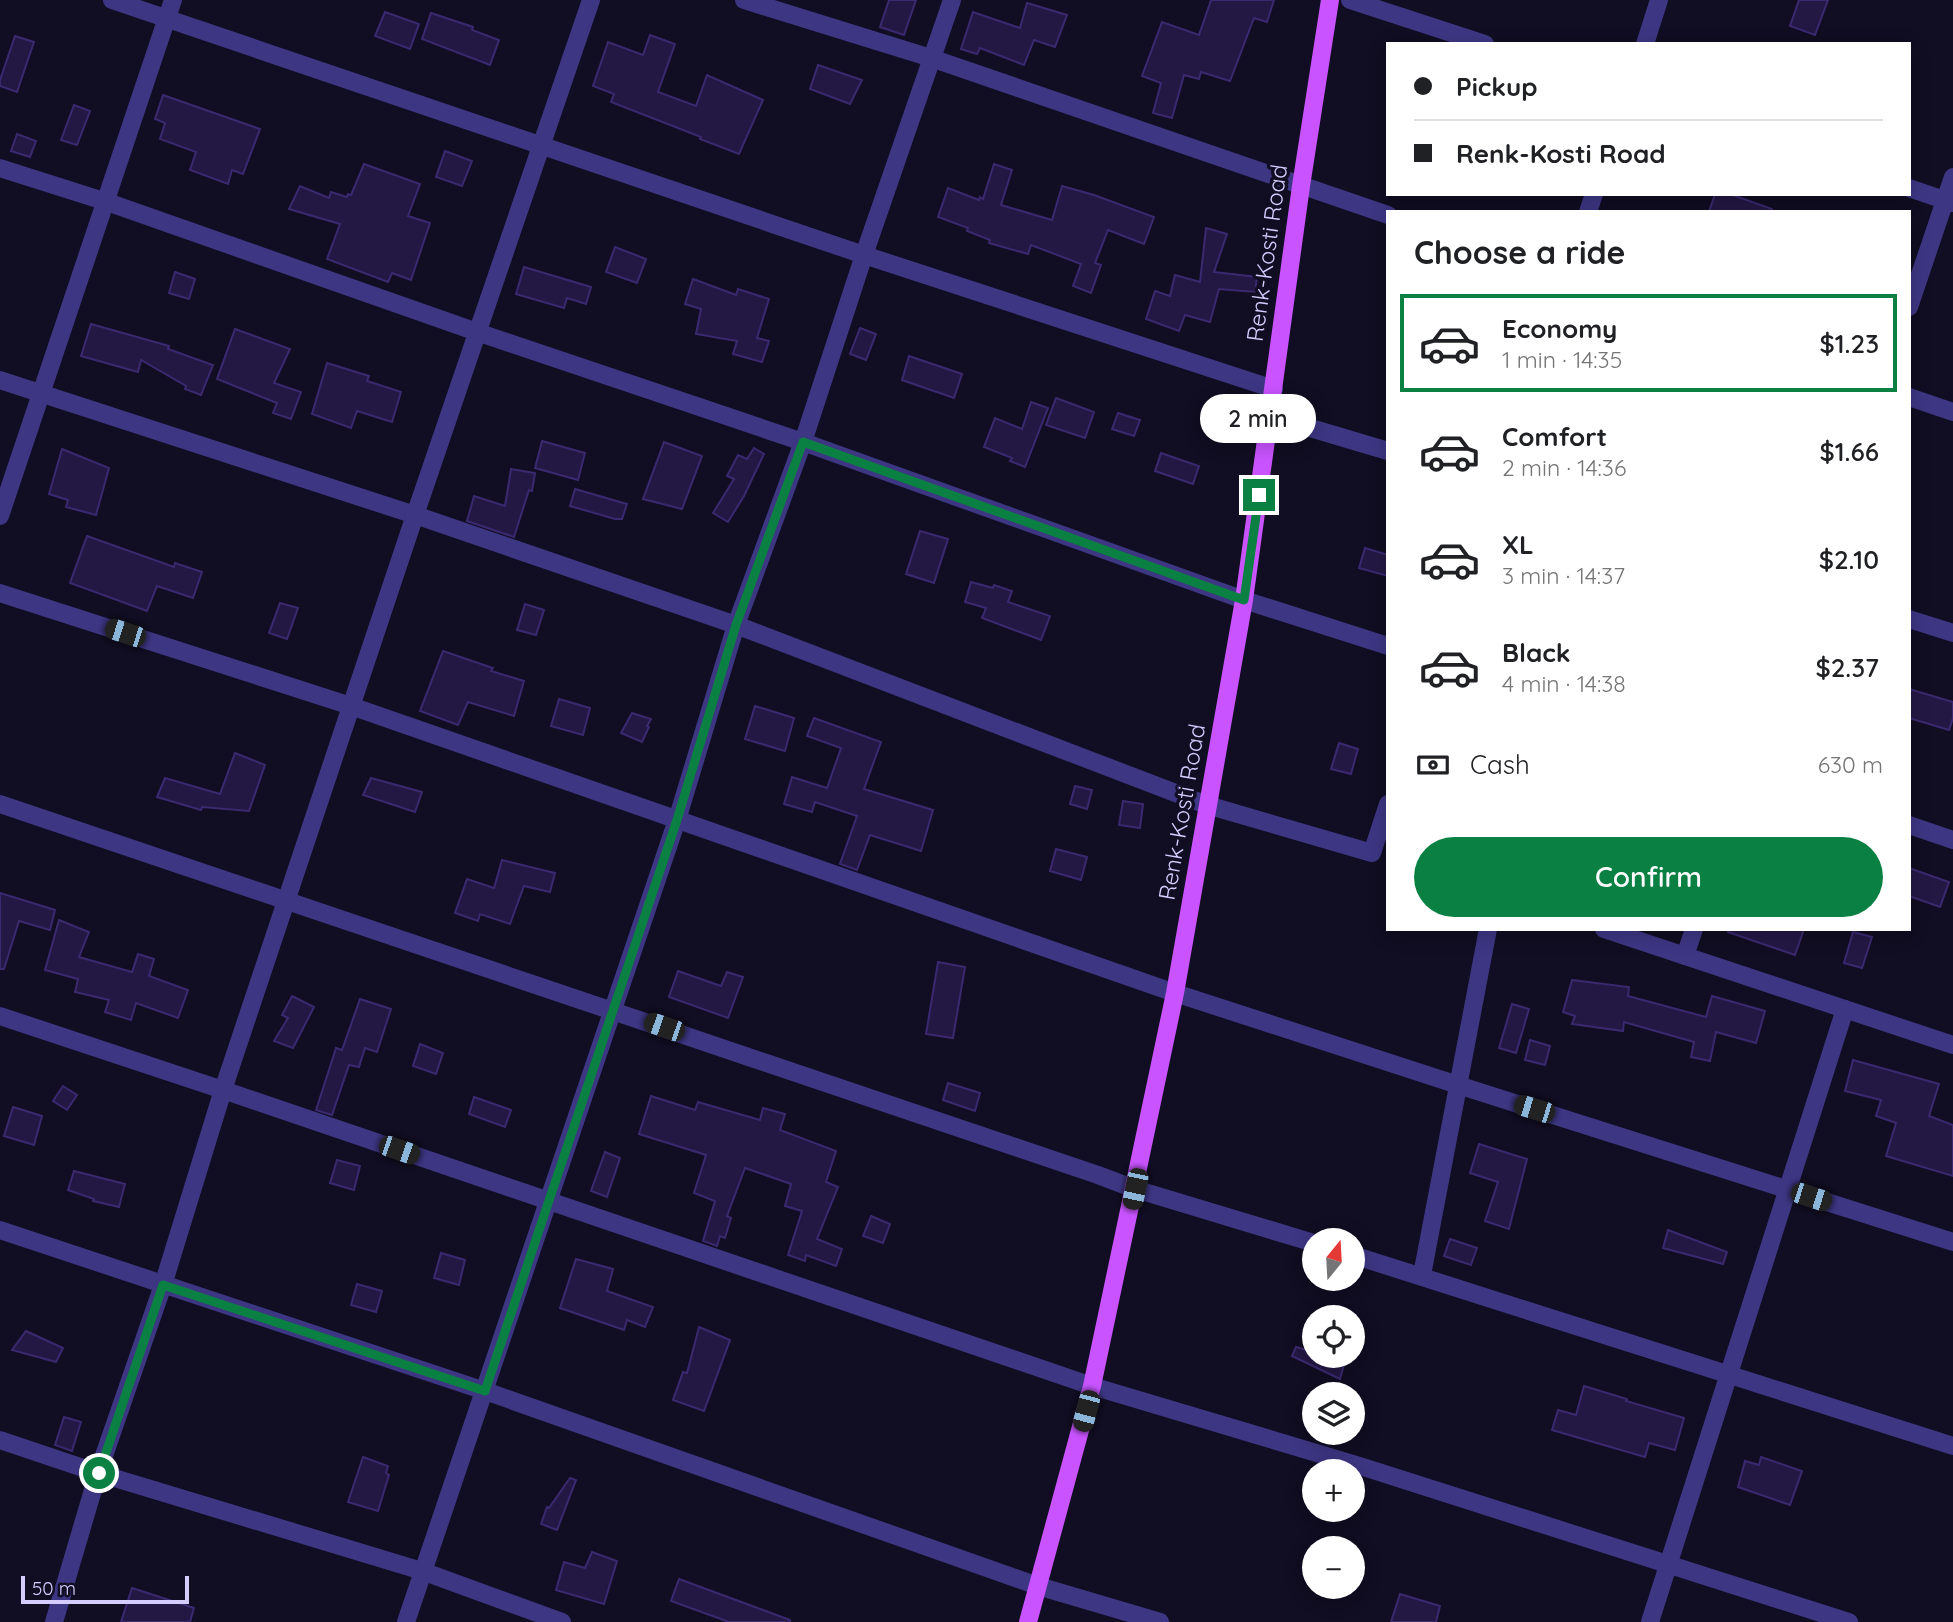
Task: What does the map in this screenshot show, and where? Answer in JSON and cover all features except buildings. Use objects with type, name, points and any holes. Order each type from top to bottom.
[{"type":"main road","name":"Renk-Kosti Road","points":[[1028,1622],[1092,1386],[1175,993],[1244,600],[1301,186],[1330,0]]},
{"type":"street","points":[[112,0],[864,255],[1274,389]]},
{"type":"street","points":[[0,516],[173,0]]},
{"type":"street","points":[[54,1622],[99,1473],[163,1285],[223,1090],[591,0]]},
{"type":"street","points":[[744,0],[931,58],[1386,214]]},
{"type":"street","points":[[406,1622],[677,820],[736,625],[803,442],[952,0]]},
{"type":"street","points":[[1350,0],[1479,42]]},
{"type":"street","points":[[1646,42],[1659,0]]},
{"type":"street","points":[[0,168],[107,202],[477,332],[803,442],[1244,600],[1386,645]]},
{"type":"street","points":[[1911,302],[1949,202],[1953,177]]},
{"type":"street","points":[[1911,189],[1949,202]]},
{"type":"street","points":[[0,380],[415,515],[736,625],[1207,805],[1380,855],[1386,817]]},
{"type":"street","points":[[1911,398],[1953,412]]},
{"type":"street","points":[[1270,416],[1386,450]]},
{"type":"street","points":[[0,593],[351,706],[1175,993],[1953,1242]]},
{"type":"street","points":[[1911,620],[1953,633]]},
{"type":"street","points":[[0,804],[1135,1189],[1302,1239]]},
{"type":"street","points":[[1911,826],[1953,840]]},
{"type":"street","points":[[1422,1275],[1488,931]]},
{"type":"street","points":[[1610,931],[1953,1045]]},
{"type":"street","points":[[1685,956],[1693,931]]},
{"type":"street","points":[[1650,1622],[1845,1009]]},
{"type":"street","points":[[0,1016],[1092,1386],[1360,1466],[1850,1622]]},
{"type":"street","points":[[0,1230],[485,1391],[1038,1586],[1160,1622]]},
{"type":"street","points":[[1365,1258],[1953,1446]]},
{"type":"street","points":[[0,1440],[99,1473],[422,1571],[562,1622]]},
{"type":"route","points":[[99,1473],[163,1285],[485,1391],[677,820],[736,625],[803,442],[1244,600],[1259,495]]}]
